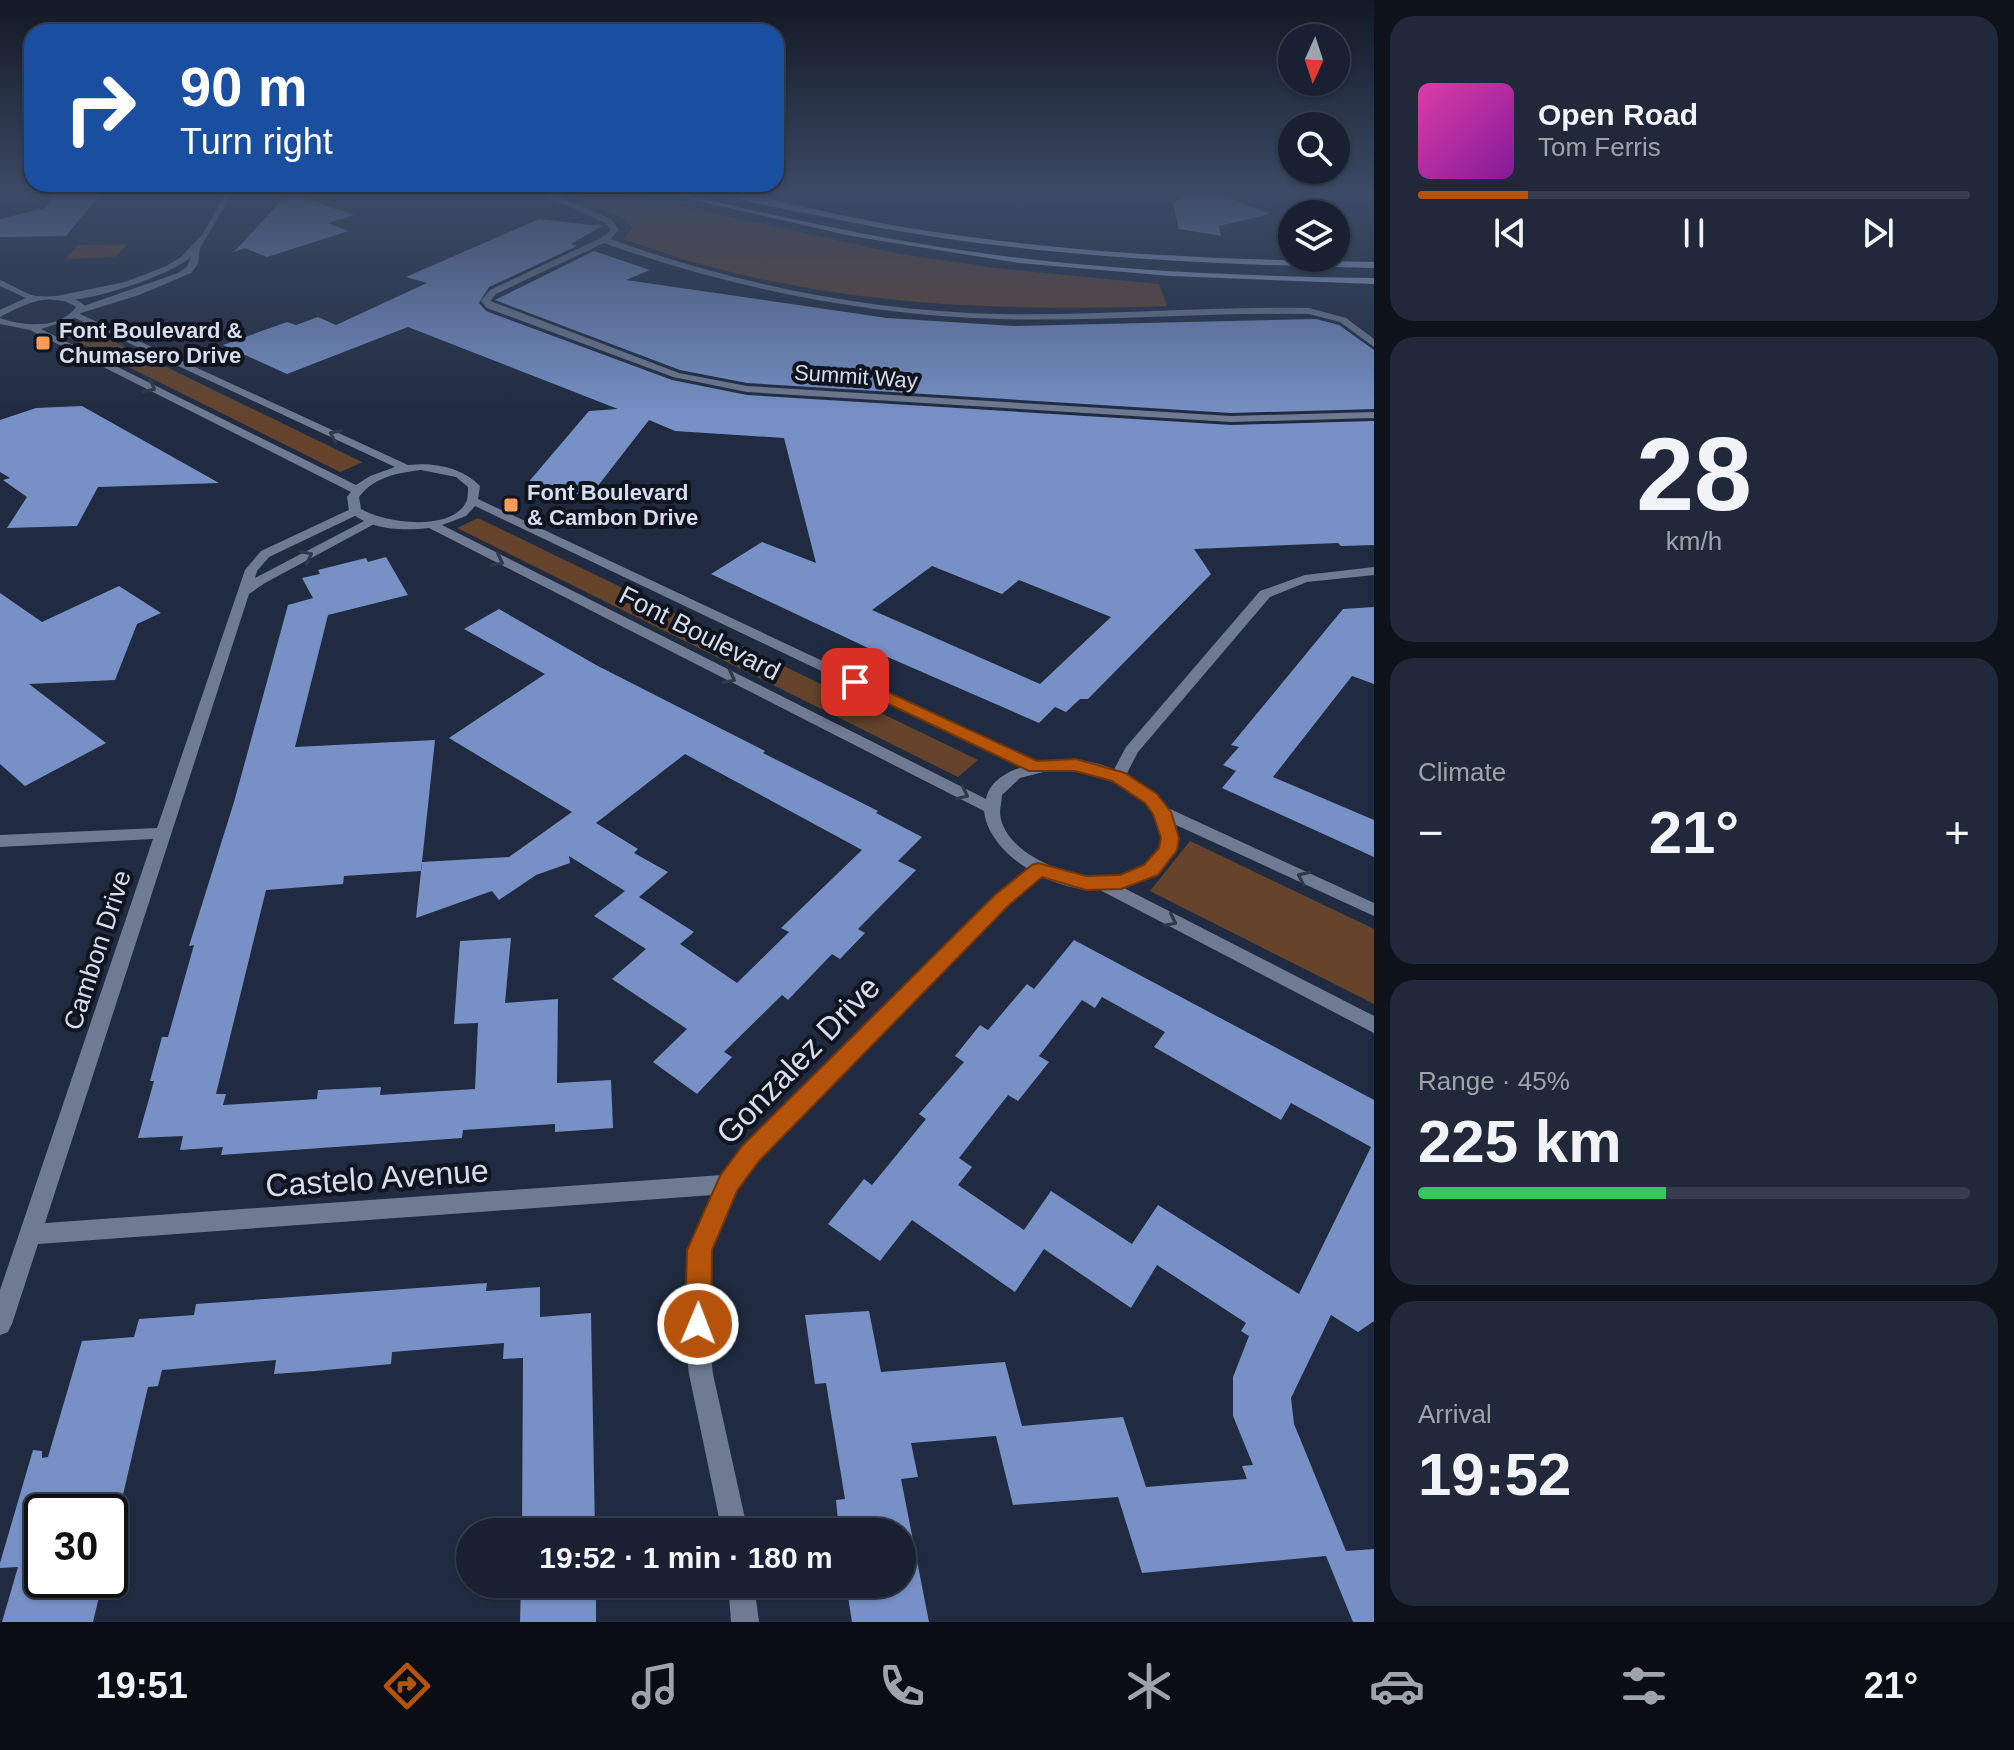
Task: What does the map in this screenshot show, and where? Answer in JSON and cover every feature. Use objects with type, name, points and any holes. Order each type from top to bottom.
[{"type":"main road","points":[[1100,267],[1215,277],[1374,281]]},
{"type":"street","points":[[3,309],[35,299],[82,295],[171,267]]},
{"type":"street","points":[[0,321],[7,325],[30,327],[56,323],[183,274],[191,267]]},
{"type":"street","name":"Summit Way","points":[[547,267],[493,292],[485,301],[490,306],[677,375],[722,386],[1219,419],[1374,415]]},
{"type":"street","points":[[683,267],[714,277],[831,301],[919,311],[1010,316],[1309,311],[1343,320],[1374,344]]},
{"type":"street","points":[[0,283],[35,299]]},
{"type":"street","points":[[51,298],[71,299],[81,306],[78,312]]},
{"type":"street","points":[[78,312],[405,468]]},
{"type":"street","points":[[30,327],[357,490]]},
{"type":"street","points":[[405,468],[435,468],[460,474],[474,486],[473,501],[457,515],[430,524],[399,527],[372,522],[355,511],[353,497],[357,490],[381,474],[405,468]]},
{"type":"street","name":"Font Boulevard","points":[[473,501],[1035,767]]},
{"type":"street","name":"Cambon Drive","points":[[0,1324],[255,561],[355,511]]},
{"type":"street","points":[[243,593],[260,580],[372,522]]},
{"type":"street","name":"Font Boulevard","points":[[430,524],[991,808]]},
{"type":"street","points":[[1118,777],[1131,750],[1265,594],[1300,578],[1374,571]]},
{"type":"street","points":[[1076,765],[1118,777],[1151,799],[1162,812],[1170,838],[1161,861],[1138,877],[1103,884],[1070,880],[1038,869],[1021,859],[998,834],[991,808],[1000,786],[1008,778],[1035,767],[1076,765]]},
{"type":"street","points":[[1162,812],[1374,910]]},
{"type":"street","points":[[0,841],[163,833]]},
{"type":"street","name":"Gonzalez Drive","points":[[732,1518],[705,1399],[698,1348],[699,1250],[728,1184],[761,1142],[1002,900],[1038,869]]},
{"type":"street","points":[[1103,884],[1374,1025]]},
{"type":"street","name":"Castelo Avenue","points":[[31,1234],[728,1184]]},
{"type":"street","points":[[742,1598],[745,1622]]},
{"type":"shaded area","points":[[712,267],[987,267],[1159,284],[1167,306],[960,305],[824,291]]},
{"type":"shaded area","points":[[80,325],[363,462],[340,472],[58,332]]},
{"type":"shaded area","points":[[478,518],[978,760],[958,777],[457,528]]},
{"type":"shaded area","points":[[1190,841],[1374,929],[1374,1004],[1150,891]]},
{"type":"building","points":[[430,267],[533,267],[489,287],[479,303],[486,311],[672,380],[747,395],[1231,425],[1374,421],[1374,545],[1341,546],[1338,543],[1194,549],[1211,574],[1088,699],[1080,699],[1066,712],[1055,707],[1039,723],[883,655],[711,574],[762,542],[816,563],[784,438],[675,431],[649,420],[590,496],[526,485],[589,411],[618,409],[408,327],[287,374],[223,345],[287,322],[296,325],[318,317],[336,325],[427,283],[406,277]],"holes":[[[932,566],[1002,594],[1019,580],[1111,617],[1040,684],[872,610]]]},
{"type":"building","points":[[562,267],[640,267],[650,270],[626,280],[887,318],[1014,326],[1316,319],[1339,325],[1374,350],[1374,409],[1231,413],[747,383],[680,370],[495,300]]},
{"type":"building","points":[[82,406],[219,483],[98,487],[77,526],[7,528],[27,497],[3,480],[10,478],[0,472],[0,420],[36,408]]},
{"type":"building","points":[[386,557],[408,595],[328,615],[295,747],[435,740],[421,871],[344,876],[343,884],[266,890],[216,1094],[226,1094],[223,1105],[317,1099],[318,1090],[381,1087],[380,1095],[475,1089],[478,1023],[454,1024],[460,941],[511,938],[505,1003],[558,999],[557,1083],[611,1080],[613,1128],[555,1132],[555,1124],[463,1130],[462,1138],[221,1155],[223,1147],[180,1150],[183,1136],[138,1138],[162,1037],[168,1037],[194,945],[189,946],[234,802],[288,605],[313,598],[302,578],[320,574],[318,570],[366,558],[368,562]]},
{"type":"building","points":[[119,586],[161,613],[137,624],[115,680],[29,684],[106,743],[25,786],[0,764],[0,593],[42,622]]},
{"type":"building","points":[[1374,607],[1374,684],[1352,676],[1273,777],[1374,820],[1374,857],[1222,788],[1236,771],[1223,765],[1239,747],[1231,745],[1343,609]]},
{"type":"building","points":[[499,609],[596,665],[765,751],[763,753],[878,811],[876,813],[922,837],[898,861],[916,870],[858,929],[865,933],[840,959],[832,954],[788,1000],[782,995],[724,1052],[732,1057],[697,1094],[653,1062],[687,1029],[612,979],[646,949],[594,916],[625,891],[569,856],[570,863],[536,875],[499,900],[492,891],[416,918],[422,862],[509,857],[572,812],[449,738],[545,674],[464,629]],"holes":[[[685,754],[862,850],[781,928],[789,932],[737,983],[680,944],[694,932],[639,897],[668,872],[634,853],[638,849],[596,823]]]},
{"type":"building","points":[[1074,940],[1374,1100],[1374,1321],[1358,1332],[1331,1315],[1291,1398],[1294,1424],[1346,1551],[1374,1549],[1374,1622],[1353,1622],[1326,1556],[1142,1573],[1118,1497],[1013,1505],[996,1436],[911,1443],[918,1477],[901,1479],[909,1518],[838,1518],[836,1500],[845,1499],[826,1383],[815,1384],[805,1315],[869,1311],[881,1372],[1005,1362],[1022,1426],[1123,1417],[1146,1487],[1247,1479],[1242,1466],[1253,1465],[1233,1416],[1233,1377],[1249,1336],[1241,1331],[1246,1323],[1157,1265],[1131,1308],[1044,1249],[1015,1292],[912,1220],[880,1261],[828,1224],[864,1179],[872,1185],[926,1119],[919,1114],[964,1062],[955,1056],[980,1025],[988,1030],[1027,984],[1034,989]],"holes":[[[1102,997],[1165,1032],[1154,1047],[1281,1120],[1291,1103],[1371,1147],[1299,1294],[1158,1205],[1132,1244],[1051,1191],[1024,1230],[958,1185],[972,1167],[959,1158],[1008,1095],[1018,1101],[1049,1062],[1039,1056],[1082,1000],[1095,1008]]]},
{"type":"building","points":[[487,1283],[486,1291],[540,1287],[540,1317],[591,1313],[595,1518],[522,1518],[523,1358],[503,1359],[504,1343],[392,1352],[391,1364],[315,1371],[274,1374],[276,1360],[162,1370],[158,1386],[148,1387],[123,1494],[24,1494],[24,1598],[99,1598],[93,1622],[2,1622],[18,1567],[0,1568],[0,1563],[33,1450],[42,1451],[42,1458],[48,1457],[82,1341],[134,1337],[139,1319],[194,1315],[196,1304]]},
{"type":"building","points":[[916,1556],[929,1622],[852,1622],[848,1598],[916,1598]]},
{"type":"building","points":[[521,1598],[596,1598],[596,1622],[520,1622]]},
{"type":"place","name":"Font Boulevard & Chumasero Drive","points":[[43,343]]},
{"type":"place","name":"Font Boulevard & Cambon Drive","points":[[511,505]]},
{"type":"route","points":[[698,1324],[699,1250],[728,1184],[751,1153],[1002,900],[1038,869],[1086,883],[1121,882],[1151,870],[1168,850],[1168,825],[1162,812],[1136,787],[1118,777],[1076,765],[1035,767],[855,682]]}]
